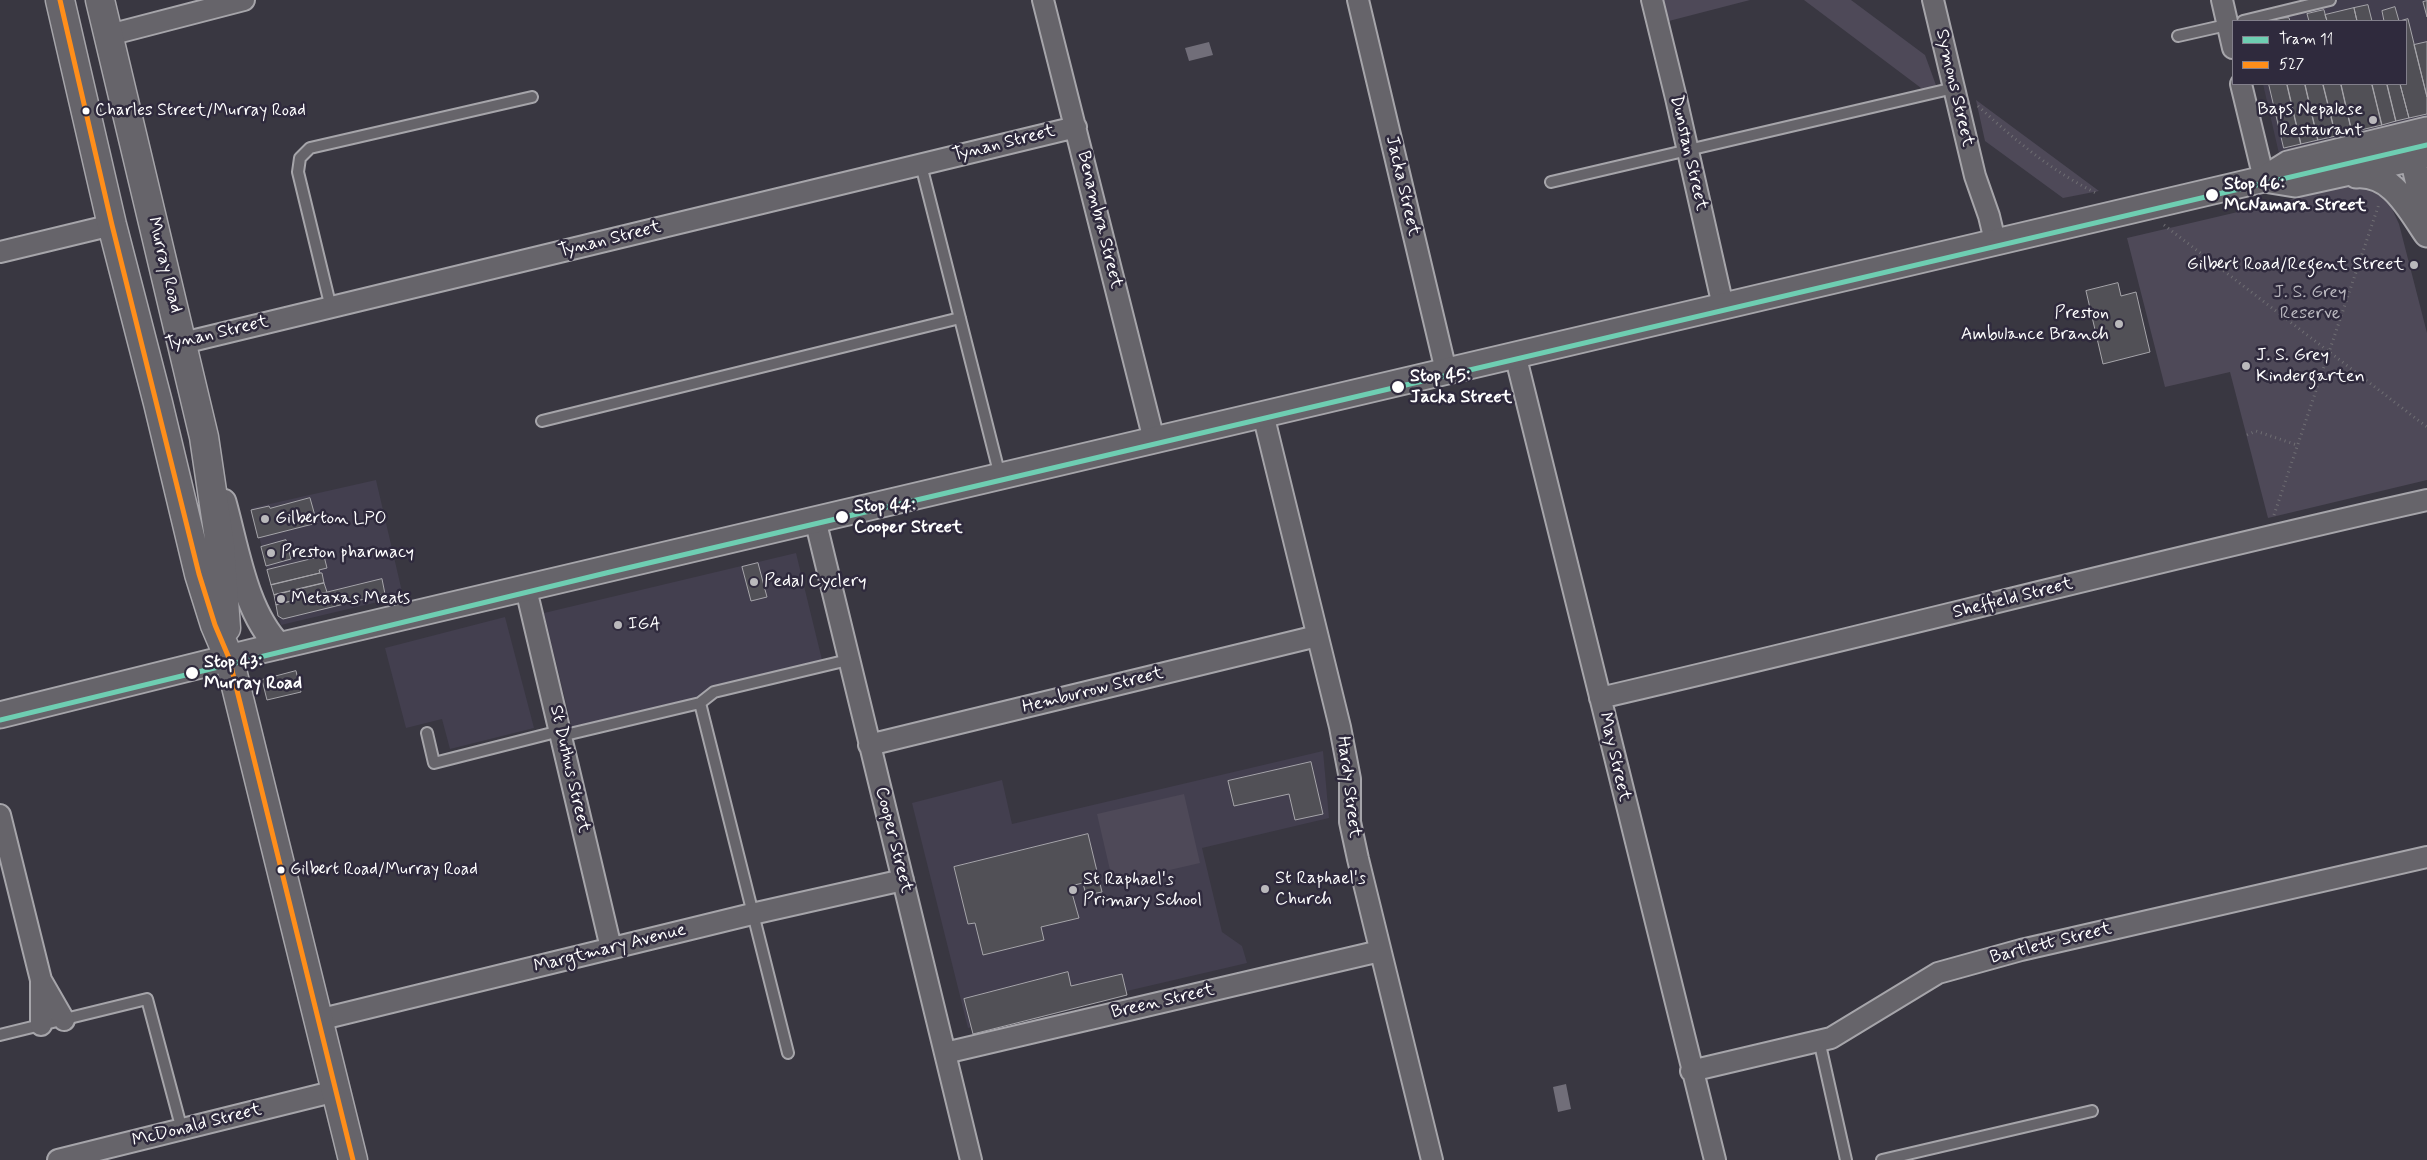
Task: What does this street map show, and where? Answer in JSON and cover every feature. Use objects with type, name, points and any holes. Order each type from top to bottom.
[{"type":"main road","name":"Murray Road","points":[[60,0],[112,225],[145,351],[199,574],[215,625],[228,655],[353,1160]]},
{"type":"main road","name":"Murray Road","points":[[100,0],[204,437],[220,545],[228,655]]},
{"type":"main road","points":[[70,43],[109,35]]},
{"type":"main road","points":[[112,225],[152,215]]},
{"type":"main road","name":"Tynan Street","points":[[145,351],[183,343]]},
{"type":"street","points":[[109,35],[244,0]]},
{"type":"street","name":"Benambra Street","points":[[1043,0],[1154,440]]},
{"type":"street","name":"Jacka Street","points":[[1358,0],[1446,371]]},
{"type":"street","name":"Dunstan Street","points":[[1652,0],[1723,306]]},
{"type":"street","name":"Symons Street","points":[[1933,0],[1975,176],[1978,218],[1990,242]]},
{"type":"street","points":[[2222,0],[2233,20]]},
{"type":"street","points":[[2242,85],[2264,179]]},
{"type":"street","name":"Tynan Street","points":[[183,343],[1076,127]]},
{"type":"street","points":[[0,715],[228,655],[279,646],[526,589],[815,519],[2264,179],[2288,164],[2417,133],[2427,218]]},
{"type":"street","points":[[2264,179],[2295,184],[2341,176],[2420,157]]},
{"type":"street","points":[[2341,176],[2365,174],[2378,177],[2389,184],[2401,195],[2427,234]]},
{"type":"street","points":[[0,252],[112,225]]},
{"type":"street","name":"May Street","points":[[1515,354],[1712,1160]]},
{"type":"street","name":"Hardy Street","points":[[1263,414],[1340,727],[1350,779],[1350,822],[1432,1160]]},
{"type":"street","points":[[204,437],[253,604],[263,627],[279,646]]},
{"type":"street","name":"Sheffield Street","points":[[1600,698],[1800,652],[2268,536],[2427,500]]},
{"type":"street","name":"Cooper Street","points":[[815,519],[971,1160]]},
{"type":"street","name":"St Duthus Street","points":[[526,589],[611,948]]},
{"type":"street","name":"Hemburrow Street","points":[[869,745],[1318,636]]},
{"type":"street","points":[[0,815],[41,980],[40,1025]]},
{"type":"street","name":"Bartlett Street","points":[[1691,1071],[1831,1038],[1938,973],[2021,950],[2427,857]]},
{"type":"street","name":"Margtmary Avenue","points":[[318,1020],[752,914],[903,880]]},
{"type":"street","name":"Breen Street","points":[[945,1053],[1380,951]]},
{"type":"street","points":[[41,980],[64,1020]]},
{"type":"street","name":"McDonald Street","points":[[58,1160],[336,1091]]},
{"type":"lane","points":[[2247,20],[2330,0]]},
{"type":"lane","points":[[2178,36],[2232,24]]},
{"type":"lane","points":[[1552,182],[1954,88]]},
{"type":"lane","points":[[331,308],[298,172],[300,158],[310,148],[532,97]]},
{"type":"lane","points":[[921,165],[1000,476]]},
{"type":"lane","points":[[542,421],[960,318]]},
{"type":"lane","points":[[427,733],[434,763],[700,703],[714,692],[848,660]]},
{"type":"lane","points":[[700,703],[788,1053]]},
{"type":"lane","points":[[0,1035],[147,999],[182,1130]]},
{"type":"lane","points":[[1819,1040],[1846,1160]]},
{"type":"lane","points":[[1882,1160],[2092,1111]]},
{"type":"path","points":[[1976,104],[2013,139],[2070,180],[2096,193]]},
{"type":"path","points":[[2268,536],[2380,201]]},
{"type":"path","points":[[2164,225],[2427,427]]},
{"type":"path","points":[[2247,435],[2256,431],[2297,445]]},
{"type":"shaded area","points":[[2339,0],[2427,0],[2427,123],[2280,158],[2263,85],[2407,85],[2407,20],[2257,20]]},
{"type":"shaded area","points":[[1209,42],[1213,55],[1189,61],[1185,48]]},
{"type":"shaded area","points":[[376,480],[403,596],[281,625],[252,508]]},
{"type":"shaded area","points":[[796,553],[822,660],[755,676],[757,686],[664,706],[574,736],[544,613]]},
{"type":"shaded area","points":[[505,617],[534,728],[450,749],[442,719],[406,728],[385,648]]},
{"type":"shaded area","name":"St Raphael's Primary School","points":[[1323,751],[1329,818],[1202,848],[1222,932],[1242,946],[1247,963],[968,1028],[912,803],[1002,780],[1012,824]]},
{"type":"shaded area","points":[[1566,1084],[1571,1109],[1558,1112],[1553,1087]]},
{"type":"green space","points":[[1660,0],[1750,0],[1665,22]]},
{"type":"green space","points":[[1804,0],[1851,0],[1925,55],[1937,88],[1925,91]]},
{"type":"green space","points":[[1976,100],[2099,191],[2063,198],[1985,141]]},
{"type":"green space","name":"J. S. Grey Reserve","points":[[2357,184],[2384,191],[2399,224],[2427,333],[2427,480],[2268,518],[2230,372],[2165,387],[2127,238]]},
{"type":"green space","points":[[1184,794],[1200,863],[1113,883],[1097,814]]},
{"type":"building","points":[[2427,1],[2427,17],[2423,2]]},
{"type":"building","points":[[2368,5],[2372,20],[2357,20],[2354,8]]},
{"type":"building","points":[[2395,7],[2399,20],[2384,20],[2382,11]]},
{"type":"building","points":[[2354,8],[2357,20],[2327,20],[2325,15]]},
{"type":"building","points":[[2324,10],[2327,20],[2309,20],[2307,14]]},
{"type":"building","points":[[2289,18],[2290,20],[2272,20]]},
{"type":"building","points":[[2408,19],[2427,97],[2427,114],[2409,118],[2400,85],[2407,85],[2407,20],[2404,20]]},
{"type":"building","points":[[2427,42],[2427,97],[2414,45]]},
{"type":"building","points":[[2269,85],[2287,85],[2301,144],[2284,148]]},
{"type":"building","points":[[2287,85],[2305,85],[2318,140],[2301,144]]},
{"type":"building","points":[[2305,85],[2323,85],[2336,136],[2318,140]]},
{"type":"building","points":[[2323,85],[2341,85],[2352,132],[2336,136]]},
{"type":"building","points":[[2341,85],[2372,85],[2382,125],[2352,132]]},
{"type":"building","points":[[2372,85],[2387,85],[2396,121],[2382,125]]},
{"type":"building","points":[[2387,85],[2400,85],[2409,118],[2396,121]]},
{"type":"building","name":"Preston Ambulance Branch","points":[[2118,283],[2121,296],[2136,292],[2150,352],[2103,364],[2086,291]]},
{"type":"building","points":[[310,498],[317,523],[258,538],[251,510],[269,506],[270,508]]},
{"type":"building","points":[[286,540],[291,559],[266,566],[261,547]]},
{"type":"building","points":[[324,556],[327,568],[319,570],[320,573],[271,585],[267,570]]},
{"type":"building","name":"Pedal Cyclery","points":[[758,563],[767,597],[751,601],[742,567]]},
{"type":"building","points":[[322,573],[324,583],[274,595],[271,585]]},
{"type":"building","points":[[382,579],[385,594],[283,619],[278,616],[276,605]]},
{"type":"building","points":[[324,583],[327,592],[276,605],[274,595]]},
{"type":"building","points":[[296,671],[301,692],[267,700],[262,680]]},
{"type":"building","points":[[1311,762],[1323,814],[1295,820],[1289,794],[1234,806],[1228,781]]},
{"type":"building","points":[[1088,834],[1102,892],[1086,895],[1083,883],[1070,886],[1079,918],[1041,927],[1044,940],[983,955],[975,923],[968,924],[954,867]]},
{"type":"building","points":[[1068,972],[1071,986],[1122,974],[1127,995],[973,1034],[964,999]]},
{"type":"tram line","name":"11","points":[[0,720],[606,573],[2427,145]]},
{"type":"transit line","name":"527","points":[[60,0],[112,225],[199,574],[215,625],[229,658],[353,1160]]},
{"type":"place","name":"Charles Street/Murray Road","points":[[86,111]]},
{"type":"place","name":"Baps Nepalese Restaurant","points":[[2373,120]]},
{"type":"place","name":"Stop 46: McNamara Street","points":[[2212,195]]},
{"type":"place","name":"Gilbert Road/Regent Street","points":[[2414,265]]},
{"type":"place","name":"Preston Ambulance Branch","points":[[2119,324]]},
{"type":"place","name":"J. S. Grey Kindergarten","points":[[2246,366]]},
{"type":"place","name":"Stop 45: Jacka Street","points":[[1398,387]]},
{"type":"place","name":"Stop 44: Cooper Street","points":[[842,517]]},
{"type":"place","name":"Gilberton LPO","points":[[265,519]]},
{"type":"place","name":"Preston pharmacy","points":[[271,553]]},
{"type":"place","name":"Pedal Cyclery","points":[[754,582]]},
{"type":"place","name":"Metaxas Meats","points":[[281,599]]},
{"type":"place","name":"IGA","points":[[618,625]]},
{"type":"place","name":"Stop 43: Murray Road","points":[[192,673]]},
{"type":"place","name":"Gilbert Road/Murray Road","points":[[281,870]]},
{"type":"place","name":"St Raphael's Church","points":[[1265,889]]},
{"type":"place","name":"St Raphael's Primary School","points":[[1073,890]]}]
